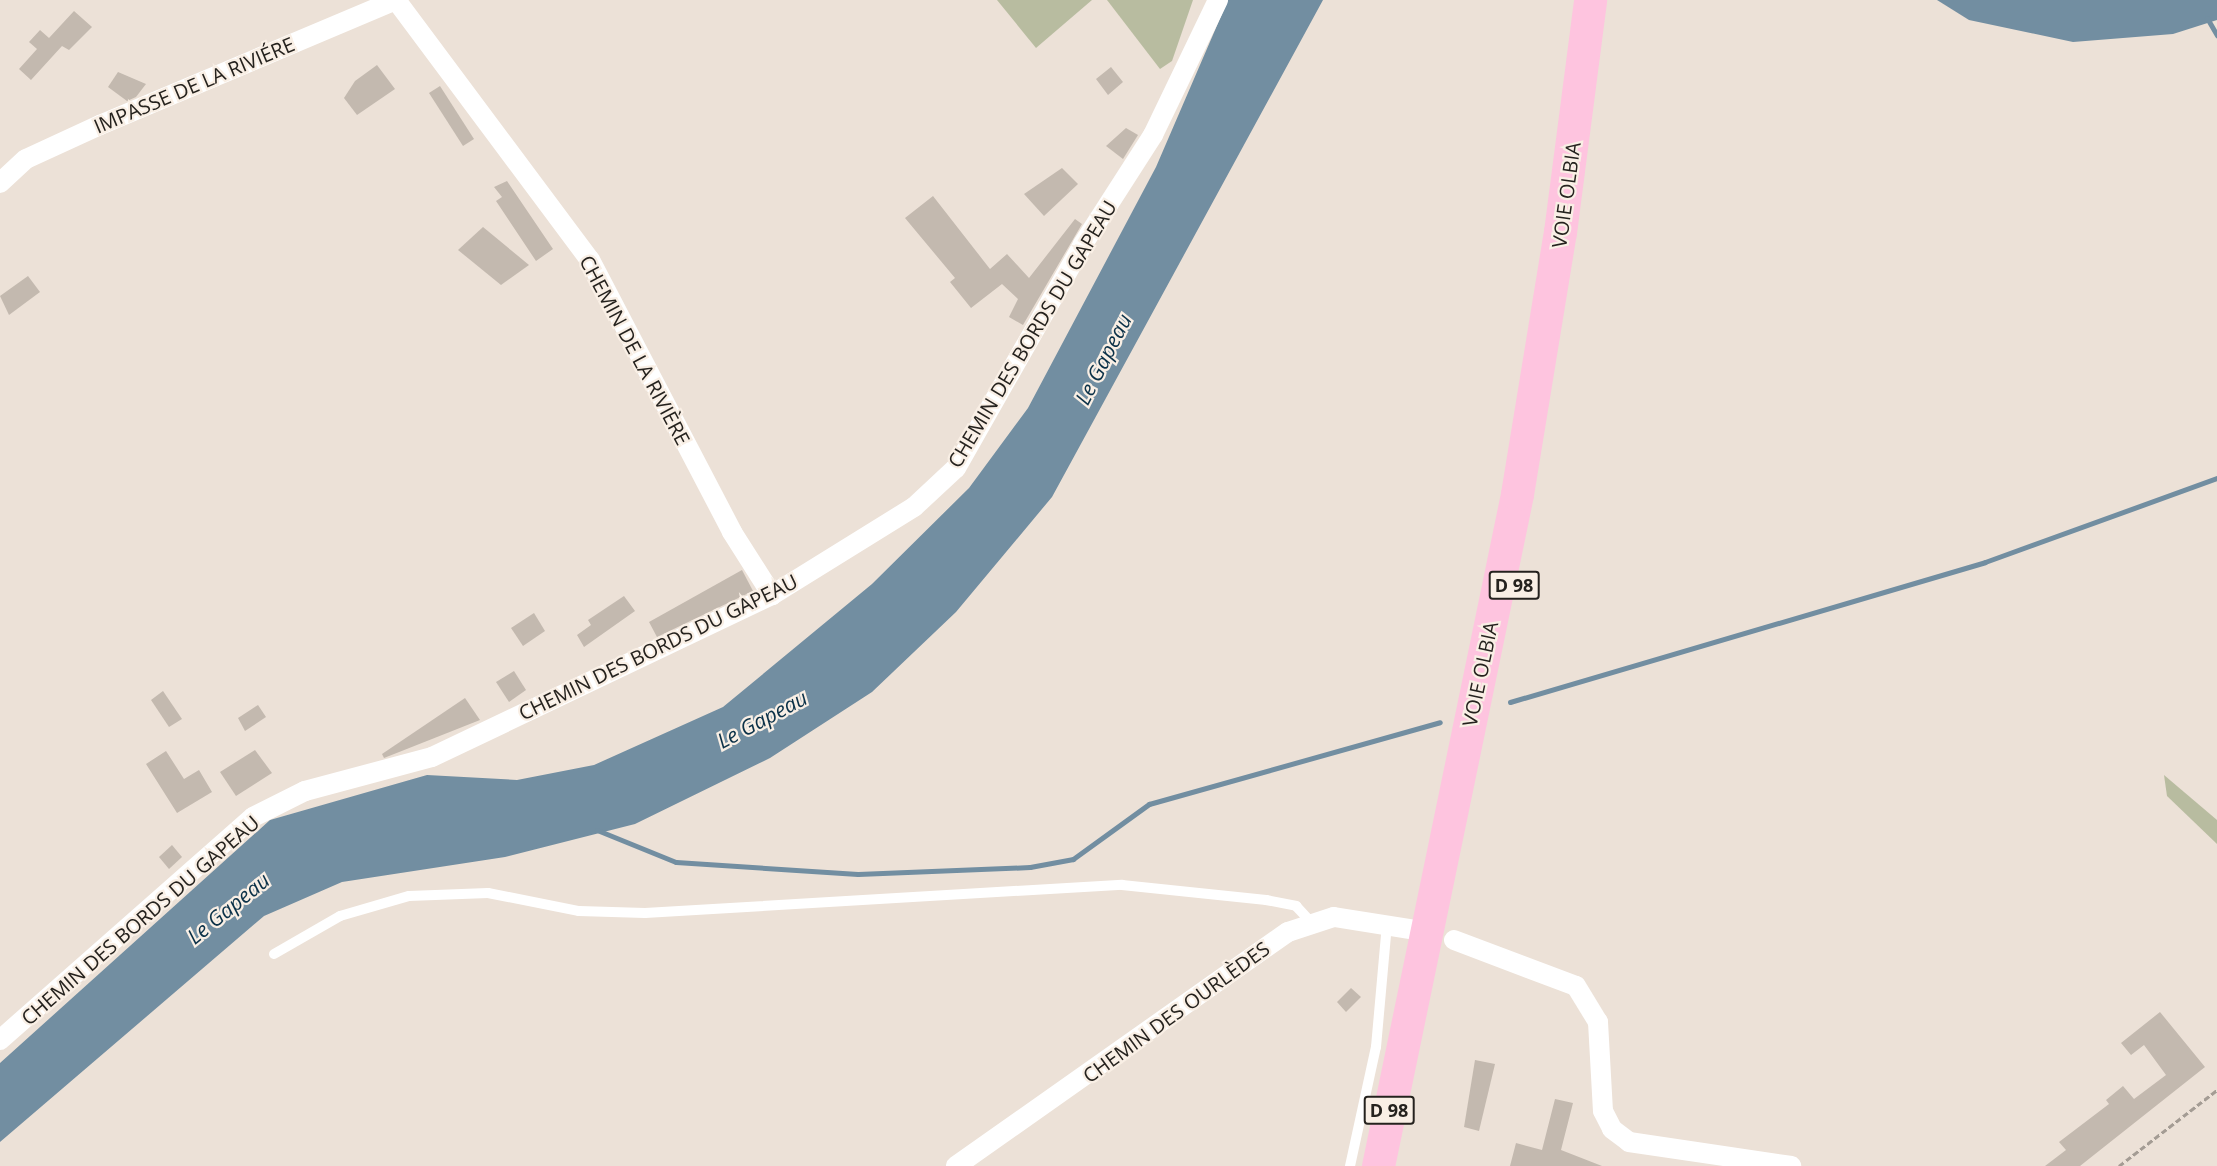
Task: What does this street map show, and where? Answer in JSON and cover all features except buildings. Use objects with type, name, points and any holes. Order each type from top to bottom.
[{"type":"highway","name":"VOIE OLBIA","points":[[1378,1166],[1525,452],[1590,0]]},
{"type":"highway","name":"VOIE OLBIA","points":[[1396,1166],[1529,505],[1564,297],[1603,0]]},
{"type":"street","name":"IMPASSE DE LA RIVIÉRE","points":[[0,183],[26,159],[58,144],[396,0]]},
{"type":"street","name":"CHEMIN DE LA RIVIÈRE","points":[[396,0],[590,260],[732,532],[772,595]]},
{"type":"street","name":"CHEMIN DES BORDS DU GAPEAU","points":[[0,1040],[253,817],[305,791],[432,757],[772,595],[914,507],[956,468],[1083,244],[1153,135],[1218,0]]},
{"type":"street","name":"CHEMIN DES OURLÈDES","points":[[956,1166],[1310,921],[1334,916],[1415,930]]},
{"type":"street","points":[[1454,940],[1576,986],[1598,1022],[1602,1111],[1611,1129],[1629,1142],[1791,1166]]},
{"type":"lane","points":[[274,954],[340,916],[397,900],[488,893],[579,911],[645,913],[1122,885],[1266,900],[1296,906],[1310,921]]},
{"type":"lane","points":[[1350,1166],[1376,1047],[1387,924]]},
{"type":"path","points":[[2119,1166],[2217,1090]]},
{"type":"green space","points":[[997,0],[1092,0],[1036,48]]},
{"type":"green space","points":[[1107,0],[1193,0],[1172,61],[1160,69]]},
{"type":"green space","points":[[2164,775],[2217,820],[2217,844],[2167,796]]},
{"type":"water","name":"Le Gapeau","points":[[1228,0],[1323,0],[1052,497],[956,612],[872,692],[770,758],[635,824],[505,857],[342,882],[264,916],[0,1142],[0,1063],[270,820],[427,775],[517,780],[594,765],[723,707],[872,584],[969,488],[1028,408],[1156,167]]},
{"type":"water","points":[[1937,0],[2217,0],[2217,20],[2173,34],[2073,42],[1969,20]]},
{"type":"waterway","points":[[2207,18],[2217,35]]},
{"type":"waterway","points":[[1510,702],[1985,562],[2217,478]]},
{"type":"waterway","points":[[597,830],[676,862],[858,874],[1030,867],[1073,859],[1149,804],[1440,722]]}]
